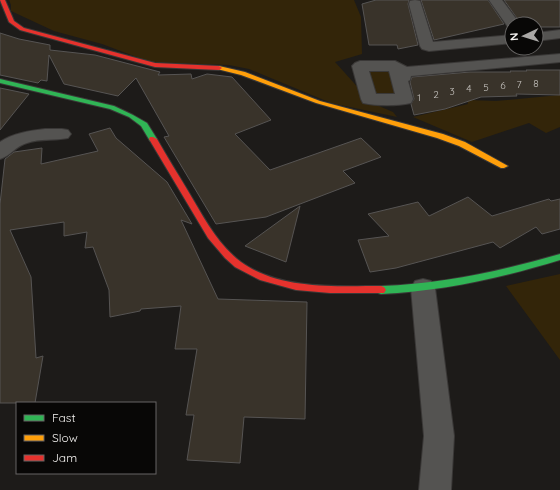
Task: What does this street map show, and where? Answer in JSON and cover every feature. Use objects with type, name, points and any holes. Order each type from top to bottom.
[{"type":"street","points":[[2,0],[12,22],[22,29],[155,66],[218,68],[244,73],[318,102],[440,136],[462,144],[504,166]]},
{"type":"street","points":[[495,0],[507,16]]},
{"type":"street","points":[[415,4],[427,46],[429,47],[504,40]]},
{"type":"street","points":[[544,36],[560,34]]},
{"type":"street","points":[[400,73],[560,58]]},
{"type":"street","points":[[0,81],[112,107],[131,116],[144,125],[206,228],[222,250],[248,270],[278,282],[309,287],[374,291],[423,288],[477,280],[560,257]]},
{"type":"street","points":[[0,154],[13,142],[30,136],[62,134]]},
{"type":"street","points":[[423,288],[439,436],[435,490]]},
{"type":"shaded area","points":[[9,0],[354,0],[361,17],[362,54],[335,62],[372,103],[393,112],[397,117],[331,103],[249,69],[229,65],[150,62],[102,44],[54,31],[11,11]]},
{"type":"shaded area","points":[[362,67],[394,67],[404,98],[369,98]]},
{"type":"shaded area","points":[[560,95],[560,127],[546,133],[529,123],[472,142],[413,117],[468,104],[467,100],[496,101]]},
{"type":"shaded area","points":[[560,274],[560,360],[506,286]]},
{"type":"building","points":[[376,0],[409,0],[408,4],[418,45],[398,49],[397,45],[369,45],[362,4]]},
{"type":"building","points":[[421,0],[488,0],[504,24],[434,40]]},
{"type":"building","points":[[504,0],[560,0],[560,27],[544,27],[544,16],[515,16]]},
{"type":"building","points":[[0,33],[19,39],[50,45],[50,50],[95,55],[160,72],[158,75],[191,74],[192,79],[207,74],[232,77],[271,120],[235,134],[270,170],[361,138],[381,157],[343,171],[355,183],[266,217],[216,224],[164,137],[169,136],[136,78],[118,96],[64,84],[49,55],[47,81],[41,80],[38,83],[0,75]]},
{"type":"building","points":[[526,70],[560,70],[560,95],[516,94],[517,96],[481,97],[445,109],[414,115],[411,104],[414,99],[410,82],[412,77],[470,72],[511,72],[510,71],[527,71]]},
{"type":"building","points":[[0,88],[29,94],[0,130]]},
{"type":"building","points":[[110,128],[116,138],[167,182],[192,224],[181,220],[218,299],[307,302],[305,419],[244,417],[240,463],[187,460],[194,415],[186,415],[197,349],[175,349],[181,306],[141,309],[140,311],[110,317],[109,290],[93,247],[85,248],[87,232],[64,236],[64,222],[10,230],[31,277],[36,358],[43,356],[35,402],[0,403],[0,204],[5,159],[14,152],[42,148],[41,164],[98,151],[89,134]]},
{"type":"building","points":[[468,197],[492,216],[549,199],[551,201],[560,199],[560,229],[542,234],[536,227],[500,248],[493,242],[396,268],[370,272],[358,240],[389,236],[368,214],[418,202],[429,216]]},
{"type":"building","points":[[300,206],[286,262],[245,246]]},
{"type":"traffic: fast","points":[[0,81],[112,107],[131,116],[144,125],[153,139]]},
{"type":"traffic: fast","points":[[381,290],[427,287],[472,280],[516,270],[560,257]]},
{"type":"traffic: slow","points":[[219,68],[243,73],[318,102],[440,136],[462,144],[504,166]]},
{"type":"traffic: jam","points":[[2,0],[12,22],[22,29],[155,65],[219,68]]},
{"type":"traffic: jam","points":[[153,139],[211,236],[228,256],[238,264],[264,278],[296,286],[348,290],[381,290]]}]
